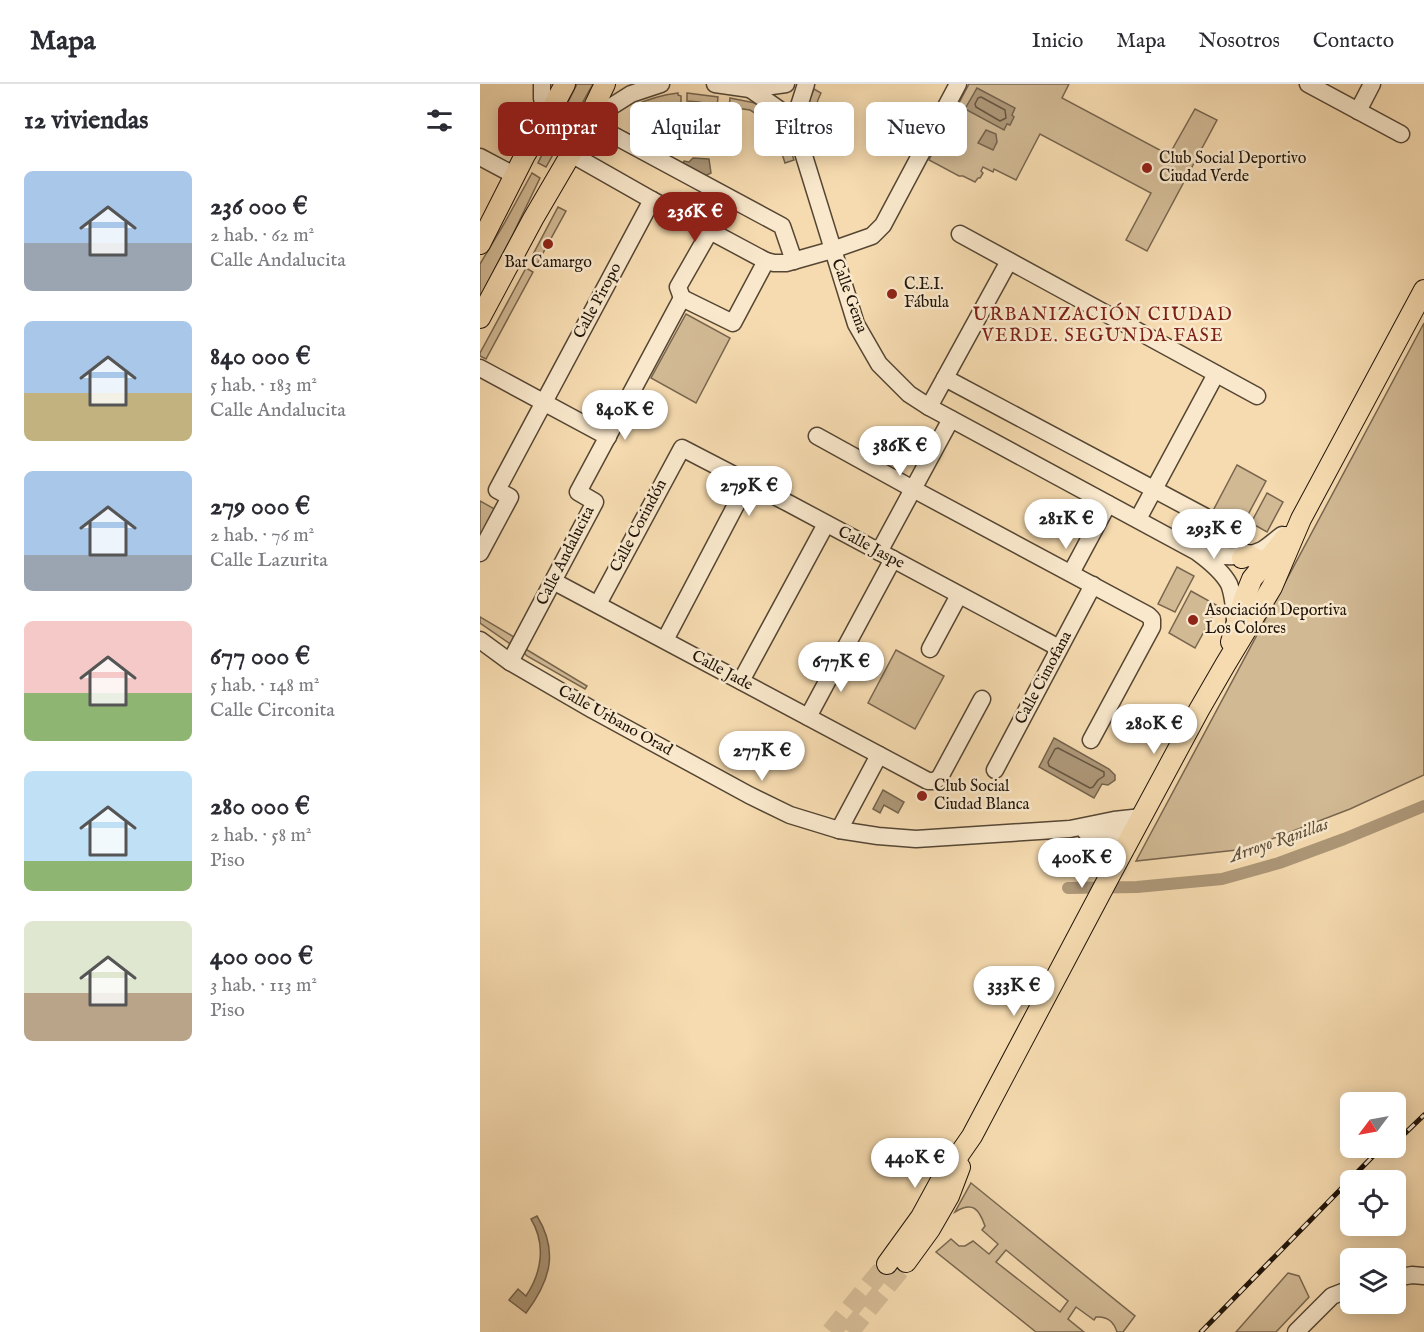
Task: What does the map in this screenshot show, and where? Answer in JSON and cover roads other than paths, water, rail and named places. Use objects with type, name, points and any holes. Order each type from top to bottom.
[{"type":"main road","points":[[556,102],[565,84]]},
{"type":"main road","points":[[600,102],[605,84]]},
{"type":"main road","points":[[480,244],[524,156]]},
{"type":"main road","points":[[480,318],[570,156]]},
{"type":"main road","points":[[896,1263],[930,1230],[949,1196],[972,1136],[1132,835],[1225,665],[1272,587],[1301,519],[1424,290]]},
{"type":"main road","points":[[1225,665],[1234,630],[1252,579],[1252,558],[1301,519]]},
{"type":"street","points":[[542,84],[543,102]]},
{"type":"street","points":[[618,102],[631,94],[661,84]]},
{"type":"street","points":[[715,84],[750,89],[786,84]]},
{"type":"street","points":[[801,102],[806,84]]},
{"type":"street","points":[[682,298],[733,323],[763,266],[794,261],[872,236],[883,225],[958,84]]},
{"type":"street","points":[[1308,84],[1401,134]]},
{"type":"street","points":[[1358,111],[1372,84]]},
{"type":"street","points":[[750,89],[769,102]]},
{"type":"street","points":[[618,142],[782,226],[794,261]]},
{"type":"street","points":[[575,156],[710,231],[763,266]]},
{"type":"street","name":"Calle Gema","points":[[804,156],[856,324],[879,364],[909,394],[929,407],[1197,552],[1218,570],[1244,599]]},
{"type":"street","points":[[480,157],[514,175]]},
{"type":"street","name":"Calle Piropo","points":[[480,553],[510,497],[497,490],[652,200]]},
{"type":"street","name":"Calle Andalucita","points":[[510,662],[596,502],[578,492],[682,298],[678,287],[710,231]]},
{"type":"street","points":[[960,234],[1257,396]]},
{"type":"street","points":[[929,407],[1009,261]]},
{"type":"street","points":[[480,368],[608,437]]},
{"type":"street","points":[[1138,519],[1216,374]]},
{"type":"street","points":[[945,378],[1204,516]]},
{"type":"street","points":[[808,717],[858,625],[913,489],[951,419]]},
{"type":"street","points":[[817,436],[1152,619],[1152,627],[1091,740]]},
{"type":"street","name":"Calle Jaspe","points":[[682,448],[1059,648]]},
{"type":"street","name":"Calle Corindón","points":[[598,604],[682,448]]},
{"type":"street","points":[[665,640],[748,482]]},
{"type":"street","points":[[1071,573],[1108,504]]},
{"type":"street","points":[[741,681],[826,524]]},
{"type":"street","name":"Calle Gema","points":[[1197,552],[1215,556],[1252,558]]},
{"type":"street","points":[[1234,630],[1235,612],[1227,576],[1229,568],[1234,561],[1252,558],[1270,574],[1272,587],[1256,599],[1244,599]]},
{"type":"street","name":"Calle Jade","points":[[554,581],[928,781],[935,781],[940,777],[982,699]]},
{"type":"street","name":"Calle Cimofana","points":[[995,771],[1093,585]]},
{"type":"street","points":[[930,649],[959,595]]},
{"type":"street","name":"Calle Urbano Orad","points":[[480,640],[510,662],[593,710],[749,795],[790,815],[839,830],[916,839],[1077,830],[1132,835]]},
{"type":"street","points":[[839,830],[879,755]]},
{"type":"street","name":"Calle Urbano Orad","points":[[1077,830],[1114,820],[1142,817]]},
{"type":"street","points":[[1114,820],[1132,835]]},
{"type":"street","points":[[1077,830],[1103,850],[1108,879]]},
{"type":"street","points":[[1406,1276],[1424,1276]]},
{"type":"street","points":[[1296,1332],[1332,1296],[1340,1293]]},
{"type":"water","points":[[977,88],[1015,108],[1012,115],[1014,117],[1004,130],[967,110],[967,106]]},
{"type":"water","points":[[986,130],[996,134],[997,142],[993,150],[978,143]]},
{"type":"water","points":[[693,158],[709,159],[711,173],[705,176],[683,164],[684,161],[689,162]]},
{"type":"water","points":[[1054,738],[1109,769],[1115,775],[1115,780],[1108,785],[1102,784],[1094,798],[1039,767]]},
{"type":"water","points":[[883,790],[904,802],[898,813],[884,805],[880,813],[873,809]]},
{"type":"water","points":[[537,1216],[548,1242],[549,1266],[541,1289],[526,1313],[509,1300],[518,1289],[526,1296],[539,1268],[539,1238],[531,1219]]},
{"type":"waterway","name":"Arroyo Ranillas","points":[[1068,888],[1137,887],[1222,879],[1279,863],[1424,806]]},
{"type":"tunnel","points":[[849,1332],[906,1262]]},
{"type":"tunnel","points":[[831,1332],[887,1264]]},
{"type":"railway","points":[[1406,1132],[1424,1115]]},
{"type":"railway","points":[[1201,1332],[1371,1158]]},
{"type":"place","name":"Club Social Deportivo Ciudad Verde","points":[[1147,168]]},
{"type":"place","name":"Bar Camargo","points":[[548,244]]},
{"type":"place","name":"C.E.I. Fábula","points":[[892,294]]},
{"type":"place","name":"Asociación Deportiva Los Colores","points":[[1193,620]]},
{"type":"place","name":"Club Social Ciudad Blanca","points":[[922,796]]},
{"type":"district","name":"URBANIZACIÓN CIUDAD VERDE. SEGUNDA FASE","points":[[1103,325]]}]
